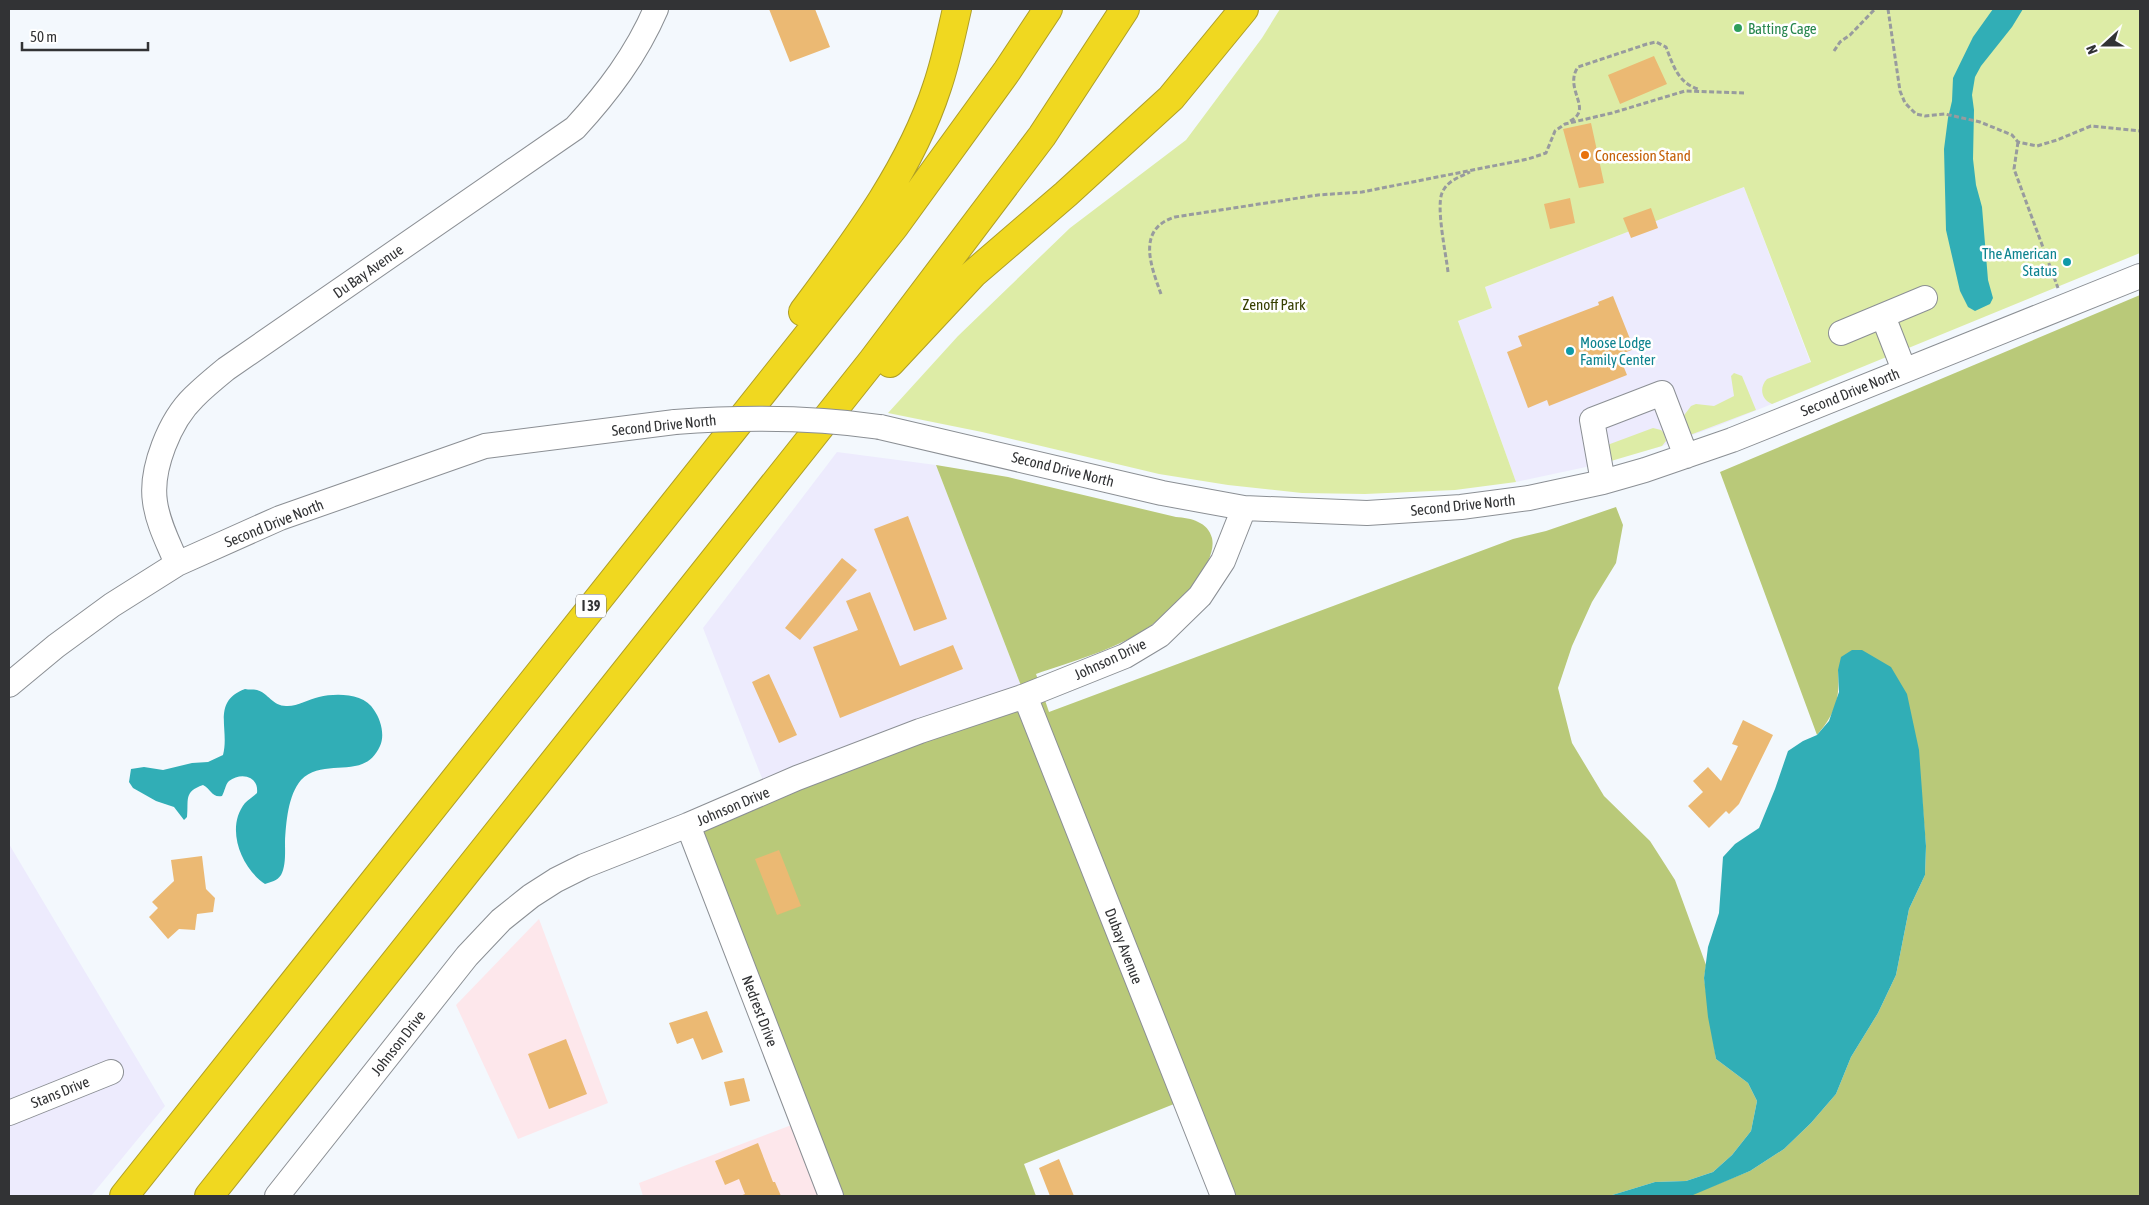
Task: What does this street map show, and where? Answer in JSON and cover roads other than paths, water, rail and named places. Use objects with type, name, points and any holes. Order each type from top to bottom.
[{"type":"highway","points":[[734,427],[749,386],[867,225],[901,168],[937,87],[957,9]]},
{"type":"highway","name":"I 39","points":[[124,1196],[899,219],[1007,71],[1048,9]]},
{"type":"highway","points":[[209,1196],[872,360],[1036,144],[1125,9]]},
{"type":"highway","points":[[831,411],[870,384],[973,274],[1066,194],[1171,98],[1244,9]]},
{"type":"street","name":"Du Bay Avenue","points":[[177,564],[155,502],[156,481],[160,458],[168,436],[178,416],[193,398],[226,369],[575,128],[605,95],[628,64],[647,30],[656,9]]},
{"type":"street","name":"Second Drive North","points":[[9,685],[56,646],[112,606],[177,564],[280,518],[485,446],[675,422],[714,419],[842,421],[880,427],[1162,493],[1244,508],[1326,512],[1410,511],[1529,498],[1603,482],[1686,456],[1732,440],[2140,276]]},
{"type":"street","points":[[1841,333],[1925,298]]},
{"type":"street","points":[[1883,316],[1904,370]]},
{"type":"street","points":[[1603,482],[1592,420],[1662,393],[1686,456]]},
{"type":"street","name":"Johnson Drive","points":[[277,1196],[467,956],[502,920],[531,896],[570,873],[797,778],[912,734],[1025,696],[1125,656],[1160,635],[1200,596],[1223,561],[1244,508]]},
{"type":"street","name":"Dubay Avenue","points":[[1025,696],[1223,1196]]},
{"type":"street","name":"Nedrest Drive","points":[[688,825],[831,1196]]},
{"type":"street","name":"Stans Drive","points":[[9,1112],[111,1072]]},
{"type":"water","points":[[1993,9],[2023,9],[2012,27],[1981,66],[1975,77],[1972,95],[1974,110],[1973,159],[1976,185],[1982,207],[1988,280],[1993,298],[1990,304],[1975,311],[1968,307],[1960,291],[1946,230],[1944,149],[1952,101],[1953,78],[1973,37]]},
{"type":"water","points":[[1852,650],[1862,650],[1891,667],[1907,694],[1919,750],[1926,846],[1925,875],[1909,909],[1896,975],[1878,1013],[1851,1057],[1836,1094],[1811,1123],[1784,1149],[1750,1171],[1693,1195],[1609,1196],[1655,1182],[1686,1181],[1713,1172],[1732,1155],[1751,1131],[1757,1101],[1748,1083],[1716,1059],[1708,1017],[1704,978],[1708,947],[1719,913],[1723,857],[1735,844],[1759,828],[1788,751],[1803,741],[1817,735],[1829,721],[1839,692],[1838,670],[1841,657]]},
{"type":"water","points":[[245,689],[261,692],[278,704],[286,706],[326,696],[357,697],[364,700],[374,710],[379,718],[382,732],[380,746],[373,757],[364,763],[321,770],[311,773],[301,780],[293,793],[288,810],[283,871],[278,879],[265,884],[256,877],[243,858],[238,847],[236,835],[239,813],[245,803],[257,793],[257,787],[252,779],[244,776],[234,778],[229,781],[222,796],[216,796],[203,785],[192,791],[188,797],[187,817],[184,820],[174,807],[156,801],[133,788],[129,782],[131,769],[144,767],[163,770],[192,763],[208,762],[223,755],[225,745],[225,709],[228,701]]},
{"type":"place","name":"Batting Cage","points":[[1738,28]]},
{"type":"place","name":"Concession Stand","points":[[1585,155]]},
{"type":"place","name":"The American Status","points":[[2067,262]]},
{"type":"place","name":"Moose Lodge Family Center","points":[[1570,351]]},
{"type":"park label","name":"Zenoff Park","points":[[1274,304]]}]
